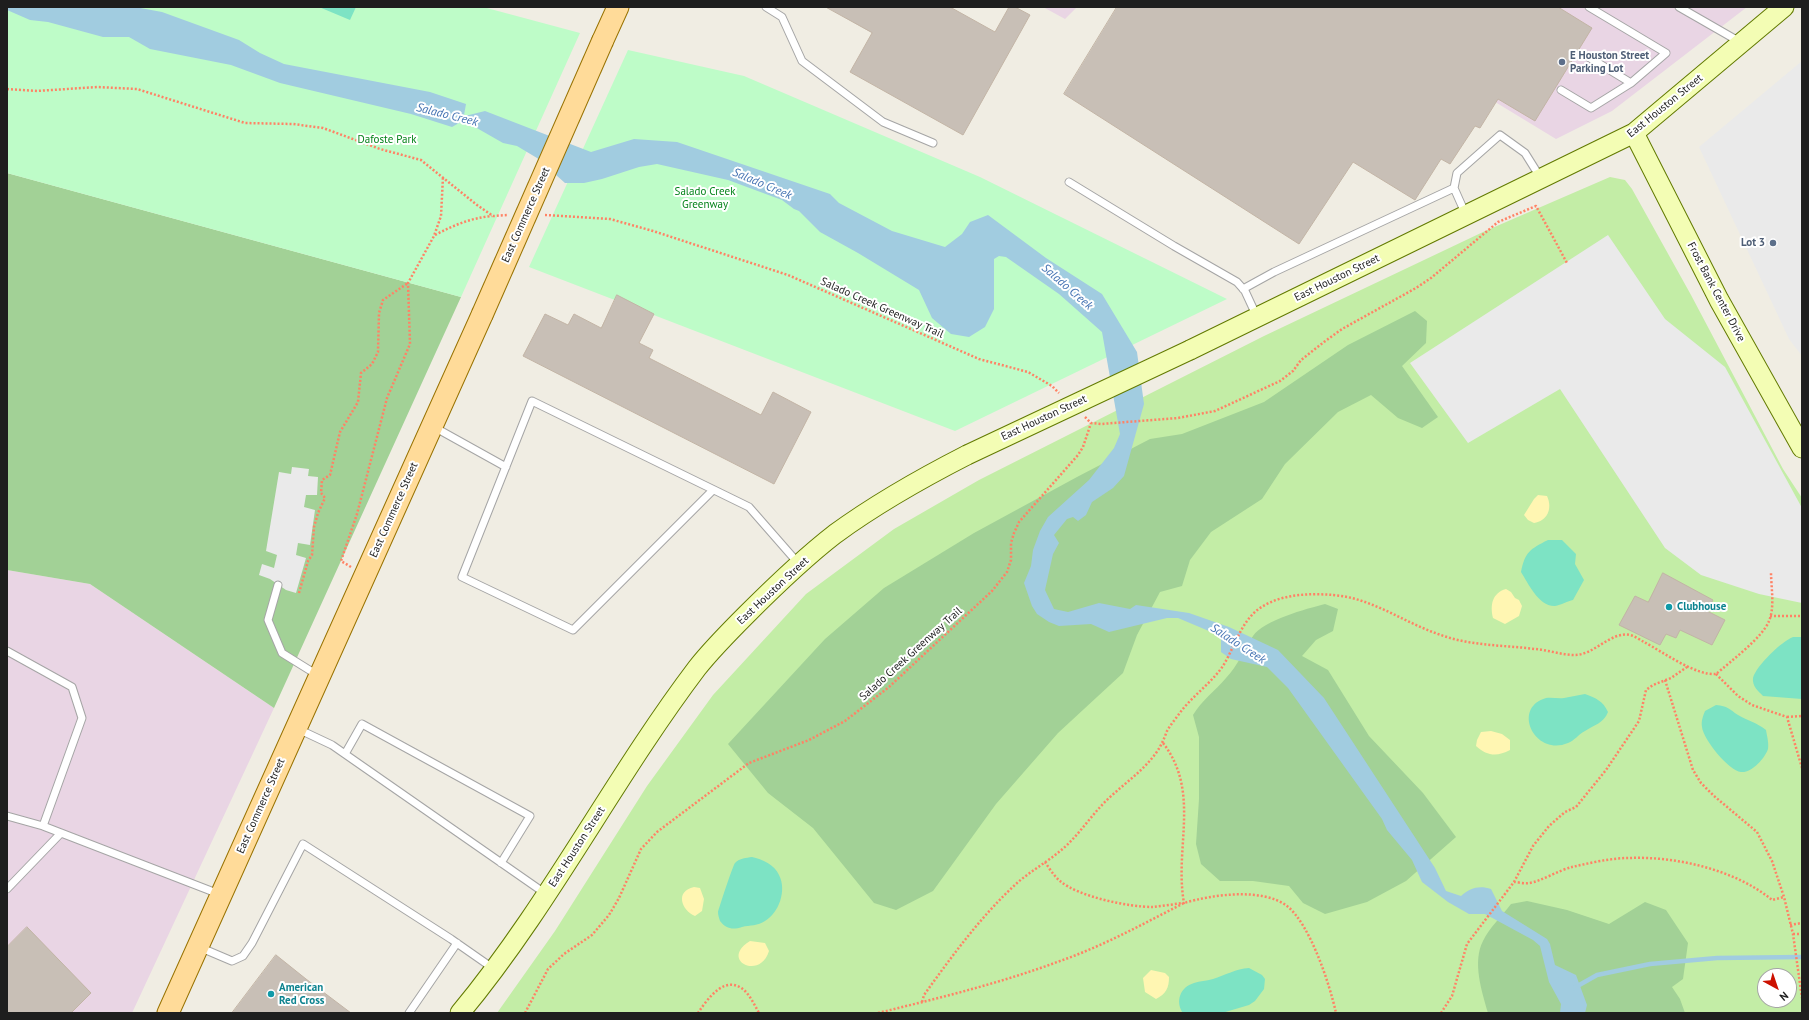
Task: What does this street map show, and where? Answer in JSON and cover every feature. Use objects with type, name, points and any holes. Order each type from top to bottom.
[{"type":"main road","name":"East Commerce Street","points":[[168,1013],[432,426],[618,7]]},
{"type":"main road","name":"East Houston Street","points":[[460,1013],[494,969],[546,894],[698,666],[777,584],[835,535],[889,498],[967,455],[1190,350],[1634,133],[1784,7]]},
{"type":"main road","name":"Frost Bank Center Drive","points":[[1634,133],[1719,300],[1802,448]]},
{"type":"lane","points":[[766,7],[782,17],[802,61],[883,122],[933,143]]},
{"type":"lane","points":[[1561,90],[1591,108],[1631,83],[1666,53],[1590,7]]},
{"type":"lane","points":[[1680,7],[1742,43]]},
{"type":"lane","points":[[1586,55],[1631,83]]},
{"type":"lane","points":[[1466,215],[1454,188],[1457,173],[1500,135],[1525,153],[1541,178]]},
{"type":"lane","points":[[1068,182],[1237,282],[1243,289],[1258,317]]},
{"type":"lane","points":[[1243,289],[1274,272],[1454,188]]},
{"type":"lane","points":[[713,490],[573,630],[462,577],[532,401],[749,507],[800,564]]},
{"type":"lane","points":[[432,426],[506,467]]},
{"type":"lane","points":[[278,585],[268,620],[282,653],[319,676]]},
{"type":"lane","points":[[7,651],[72,687],[82,718],[43,826]]},
{"type":"lane","points":[[345,754],[362,724],[530,816],[501,863]]},
{"type":"lane","points":[[296,728],[332,745],[546,894]]},
{"type":"lane","points":[[7,816],[43,826],[221,895]]},
{"type":"lane","points":[[7,889],[61,833]]},
{"type":"lane","points":[[198,947],[232,961],[243,956],[252,943],[303,844],[457,943],[494,969]]},
{"type":"lane","points":[[409,1013],[457,943]]},
{"type":"path","points":[[7,89],[37,91],[97,87],[137,89],[245,123],[293,124],[323,128],[380,149]]},
{"type":"path","points":[[299,593],[308,561],[312,555],[314,527],[318,512],[325,498],[320,493],[322,480],[330,475],[340,432],[358,402],[361,373],[372,364],[378,352],[379,313],[383,300],[408,283],[434,236],[441,216],[443,177]]},
{"type":"path","points":[[1081,415],[1091,422],[1110,423],[1192,417],[1215,411],[1280,381],[1293,371],[1311,351],[1342,329],[1431,278],[1498,222],[1536,206],[1567,263]]},
{"type":"path","points":[[434,236],[450,227],[474,217],[493,216]]},
{"type":"path","name":"Salado Creek Greenway Trail","points":[[653,231],[788,275],[979,360],[1028,372],[1052,386],[1062,396]]},
{"type":"path","points":[[365,575],[341,561],[357,514],[388,398],[410,344],[408,283]]},
{"type":"path","name":"Salado Creek Greenway Trail","points":[[525,1013],[548,970],[564,954],[592,935],[609,915],[619,898],[641,849],[657,832],[749,763],[809,740],[845,721],[888,687],[992,591],[1007,572],[1011,560],[1011,543],[1020,522],[1078,455],[1083,447],[1091,422]]},
{"type":"path","points":[[922,1002],[924,995],[933,982],[983,918],[1018,883],[1068,844],[1107,800],[1149,762],[1163,742],[1168,729],[1183,709],[1206,686],[1222,667],[1246,623],[1262,606],[1276,600],[1292,596],[1334,595],[1350,597],[1367,602],[1421,628],[1461,642],[1535,649],[1577,656],[1620,636],[1630,635],[1687,667],[1700,670],[1708,674],[1716,674],[1760,635],[1769,621],[1772,608],[1771,572]]},
{"type":"path","points":[[1770,616],[1802,616]]},
{"type":"path","points":[[1441,1013],[1452,996],[1467,944],[1514,882],[1533,846],[1548,826],[1565,812],[1576,807],[1606,770],[1639,721],[1646,690],[1687,667]]},
{"type":"path","points":[[1716,674],[1738,696],[1752,705],[1787,717],[1802,716]]},
{"type":"path","points":[[1664,680],[1693,770],[1701,783],[1714,796],[1757,832],[1772,861],[1784,897],[1793,934],[1798,983],[1802,998]]},
{"type":"path","points":[[1787,717],[1802,768]]},
{"type":"path","points":[[1163,742],[1172,754],[1183,794],[1184,827],[1181,888],[1184,903]]},
{"type":"path","points":[[1514,882],[1529,883],[1569,868],[1598,862],[1628,858],[1658,859],[1709,869],[1737,878],[1760,890],[1772,900],[1784,897]]},
{"type":"path","points":[[1045,862],[1060,881],[1071,888],[1093,896],[1137,906],[1154,907],[1184,903]]},
{"type":"path","points":[[878,1013],[922,1002],[1059,962],[1097,947],[1184,903],[1199,898],[1231,895],[1254,895],[1267,897],[1288,907],[1300,922],[1312,943],[1332,992],[1336,1013]]},
{"type":"path","points":[[1790,925],[1802,923]]},
{"type":"path","points":[[1793,934],[1802,934]]},
{"type":"path","points":[[698,1013],[715,992],[724,986],[731,985],[746,992],[759,1013]]},
{"type":"shaded area","points":[[1043,7],[1077,7],[1065,19]]},
{"type":"shaded area","points":[[1339,7],[1747,7],[1612,111],[1556,139]]},
{"type":"shaded area","name":"Lot 3","points":[[1802,61],[1802,356],[1789,339],[1699,147]]},
{"type":"shaded area","points":[[1608,235],[1665,319],[1725,367],[1802,508],[1802,603],[1759,594],[1701,575],[1665,548],[1560,389],[1468,443],[1410,363]]},
{"type":"shaded area","points":[[292,467],[309,469],[308,476],[318,477],[317,495],[306,495],[304,507],[315,510],[310,545],[298,543],[296,555],[306,558],[296,593],[286,590],[270,579],[259,575],[262,564],[274,568],[277,555],[266,551],[279,472],[291,474]]},
{"type":"shaded area","points":[[7,570],[90,584],[274,708],[132,1013],[7,1013]]},
{"type":"green space","name":"Dafoste Park","points":[[7,7],[483,7],[580,33],[461,297],[7,173]]},
{"type":"green space","points":[[319,7],[356,7],[350,20]]},
{"type":"green space","name":"Salado Creek Greenway","points":[[628,50],[744,76],[980,177],[1227,299],[955,431],[529,267]]},
{"type":"green space","points":[[7,173],[461,297],[274,708],[90,584],[7,570]]},
{"type":"green space","points":[[1610,177],[1625,180],[1632,189],[1691,295],[1783,469],[1802,498],[1802,1013],[497,1013],[555,931],[647,786],[713,695],[806,594],[894,529],[979,480],[1264,336],[1483,232]]},
{"type":"green space","points":[[1415,311],[1427,321],[1426,343],[1402,366],[1438,417],[1422,428],[1398,418],[1371,395],[1338,412],[1285,464],[1262,499],[1211,532],[1190,560],[1182,586],[1160,592],[1137,635],[1123,673],[1058,733],[996,804],[933,891],[896,910],[874,903],[813,828],[768,793],[728,744],[825,639],[884,588],[974,533],[1150,439],[1182,434],[1264,402],[1348,345]]},
{"type":"green space","points":[[1548,540],[1562,540],[1576,554],[1575,564],[1584,580],[1573,600],[1555,606],[1544,603],[1539,599],[1521,572],[1524,560],[1529,552]]},
{"type":"green space","points":[[1325,604],[1338,609],[1333,631],[1316,640],[1302,656],[1328,670],[1369,736],[1423,793],[1456,837],[1406,881],[1367,902],[1325,914],[1303,903],[1289,886],[1253,881],[1220,881],[1201,864],[1196,844],[1199,799],[1199,737],[1193,715],[1204,700],[1230,674],[1258,630],[1286,616]]},
{"type":"green space","points":[[1793,637],[1802,637],[1802,699],[1763,696],[1753,683],[1755,673],[1770,654],[1788,639]]},
{"type":"green space","points":[[1585,694],[1599,700],[1604,705],[1608,712],[1604,719],[1568,743],[1556,745],[1546,743],[1537,738],[1532,730],[1529,720],[1530,711],[1536,703],[1546,698],[1562,698]]},
{"type":"green space","points":[[1716,705],[1728,708],[1766,730],[1768,749],[1764,757],[1754,768],[1745,772],[1736,770],[1717,754],[1707,739],[1703,732],[1702,719],[1705,711]]},
{"type":"green space","points":[[752,857],[768,863],[777,871],[781,881],[782,894],[778,907],[774,913],[762,923],[733,929],[725,926],[720,921],[718,913],[719,909],[735,863],[741,859]]},
{"type":"green space","points":[[1527,901],[1567,910],[1609,924],[1645,902],[1666,910],[1688,943],[1683,979],[1672,987],[1680,999],[1685,1013],[1488,1013],[1479,977],[1478,958],[1480,949],[1489,931],[1511,904]]},
{"type":"green space","points":[[1249,968],[1262,975],[1265,979],[1264,989],[1255,1001],[1249,1005],[1222,1013],[1183,1013],[1179,1004],[1180,995],[1189,985]]},
{"type":"sand","points":[[1538,495],[1547,496],[1549,501],[1549,510],[1548,514],[1542,520],[1534,523],[1528,520],[1524,515]]},
{"type":"sand","points":[[1506,589],[1519,600],[1522,606],[1519,616],[1505,624],[1493,618],[1492,604],[1498,593]]},
{"type":"sand","points":[[1491,731],[1502,734],[1510,740],[1510,750],[1501,754],[1488,754],[1476,746],[1481,732]]},
{"type":"sand","points":[[694,887],[700,888],[704,899],[702,911],[695,916],[686,910],[682,901],[684,892]]},
{"type":"sand","points":[[750,941],[765,943],[769,951],[764,960],[758,965],[751,966],[744,964],[740,960],[739,955],[742,948]]},
{"type":"sand","points":[[1151,970],[1165,973],[1169,977],[1166,990],[1156,999],[1145,992],[1143,978]]},
{"type":"water","name":"Salado Creek","points":[[7,7],[135,7],[162,12],[239,40],[260,53],[284,64],[430,92],[466,104],[464,115],[485,111],[591,152],[634,139],[677,142],[830,194],[839,203],[892,231],[945,247],[962,234],[970,222],[988,215],[1046,258],[1102,294],[1137,352],[1144,404],[1124,476],[1113,488],[1092,502],[1086,515],[1078,521],[1073,517],[1067,519],[1054,535],[1059,543],[1053,554],[1045,590],[1054,609],[1068,612],[1099,603],[1130,609],[1136,605],[1189,613],[1229,627],[1278,650],[1324,698],[1435,868],[1446,891],[1461,896],[1475,888],[1483,887],[1491,889],[1502,911],[1547,939],[1550,944],[1555,965],[1576,975],[1587,1005],[1585,1013],[1560,1013],[1561,1004],[1549,982],[1540,946],[1533,940],[1485,914],[1469,914],[1448,902],[1422,882],[1412,860],[1387,830],[1382,819],[1288,688],[1267,667],[1231,659],[1221,652],[1221,640],[1216,634],[1178,618],[1167,618],[1109,632],[1091,624],[1059,626],[1049,622],[1037,614],[1032,606],[1024,583],[1031,566],[1033,550],[1040,531],[1048,517],[1089,480],[1114,448],[1120,434],[1102,332],[1059,294],[1006,257],[999,256],[994,259],[994,309],[985,327],[969,337],[951,334],[932,318],[919,290],[820,232],[799,211],[782,200],[728,180],[657,164],[639,167],[584,183],[565,183],[537,158],[517,146],[503,143],[468,123],[459,123],[452,127],[411,114],[280,83],[231,65],[150,49],[129,37],[103,37],[48,22],[30,20],[7,10]]},
{"type":"building","points":[[826,7],[950,7],[995,32],[1009,7],[1015,7],[1030,15],[963,135],[850,72],[872,33]]},
{"type":"building","points":[[1117,7],[1558,7],[1592,28],[1535,121],[1498,99],[1480,128],[1475,126],[1450,164],[1441,159],[1415,200],[1353,162],[1299,244],[1064,94]]},
{"type":"building","points":[[617,295],[654,314],[639,343],[653,350],[649,358],[761,415],[773,392],[811,412],[774,484],[523,356],[545,314],[568,325],[574,314],[601,328]]},
{"type":"building","name":"Clubhouse","points":[[1663,573],[1713,600],[1707,611],[1725,620],[1712,645],[1680,630],[1676,638],[1666,634],[1660,645],[1619,625],[1635,596],[1648,602]]},
{"type":"building","points":[[27,927],[91,993],[71,1013],[7,1013],[7,947]]},
{"type":"building","name":"American Red Cross","points":[[276,955],[306,979],[351,1013],[232,1013]]},
{"type":"waterway","points":[[1574,988],[1597,975],[1650,964],[1717,958],[1802,957]]},
{"type":"place","name":"E Houston Street Parking Lot","points":[[1562,62]]},
{"type":"place","name":"Lot 3","points":[[1773,243]]},
{"type":"place","name":"Clubhouse","points":[[1669,607]]},
{"type":"place","name":"American Red Cross","points":[[271,994]]}]
